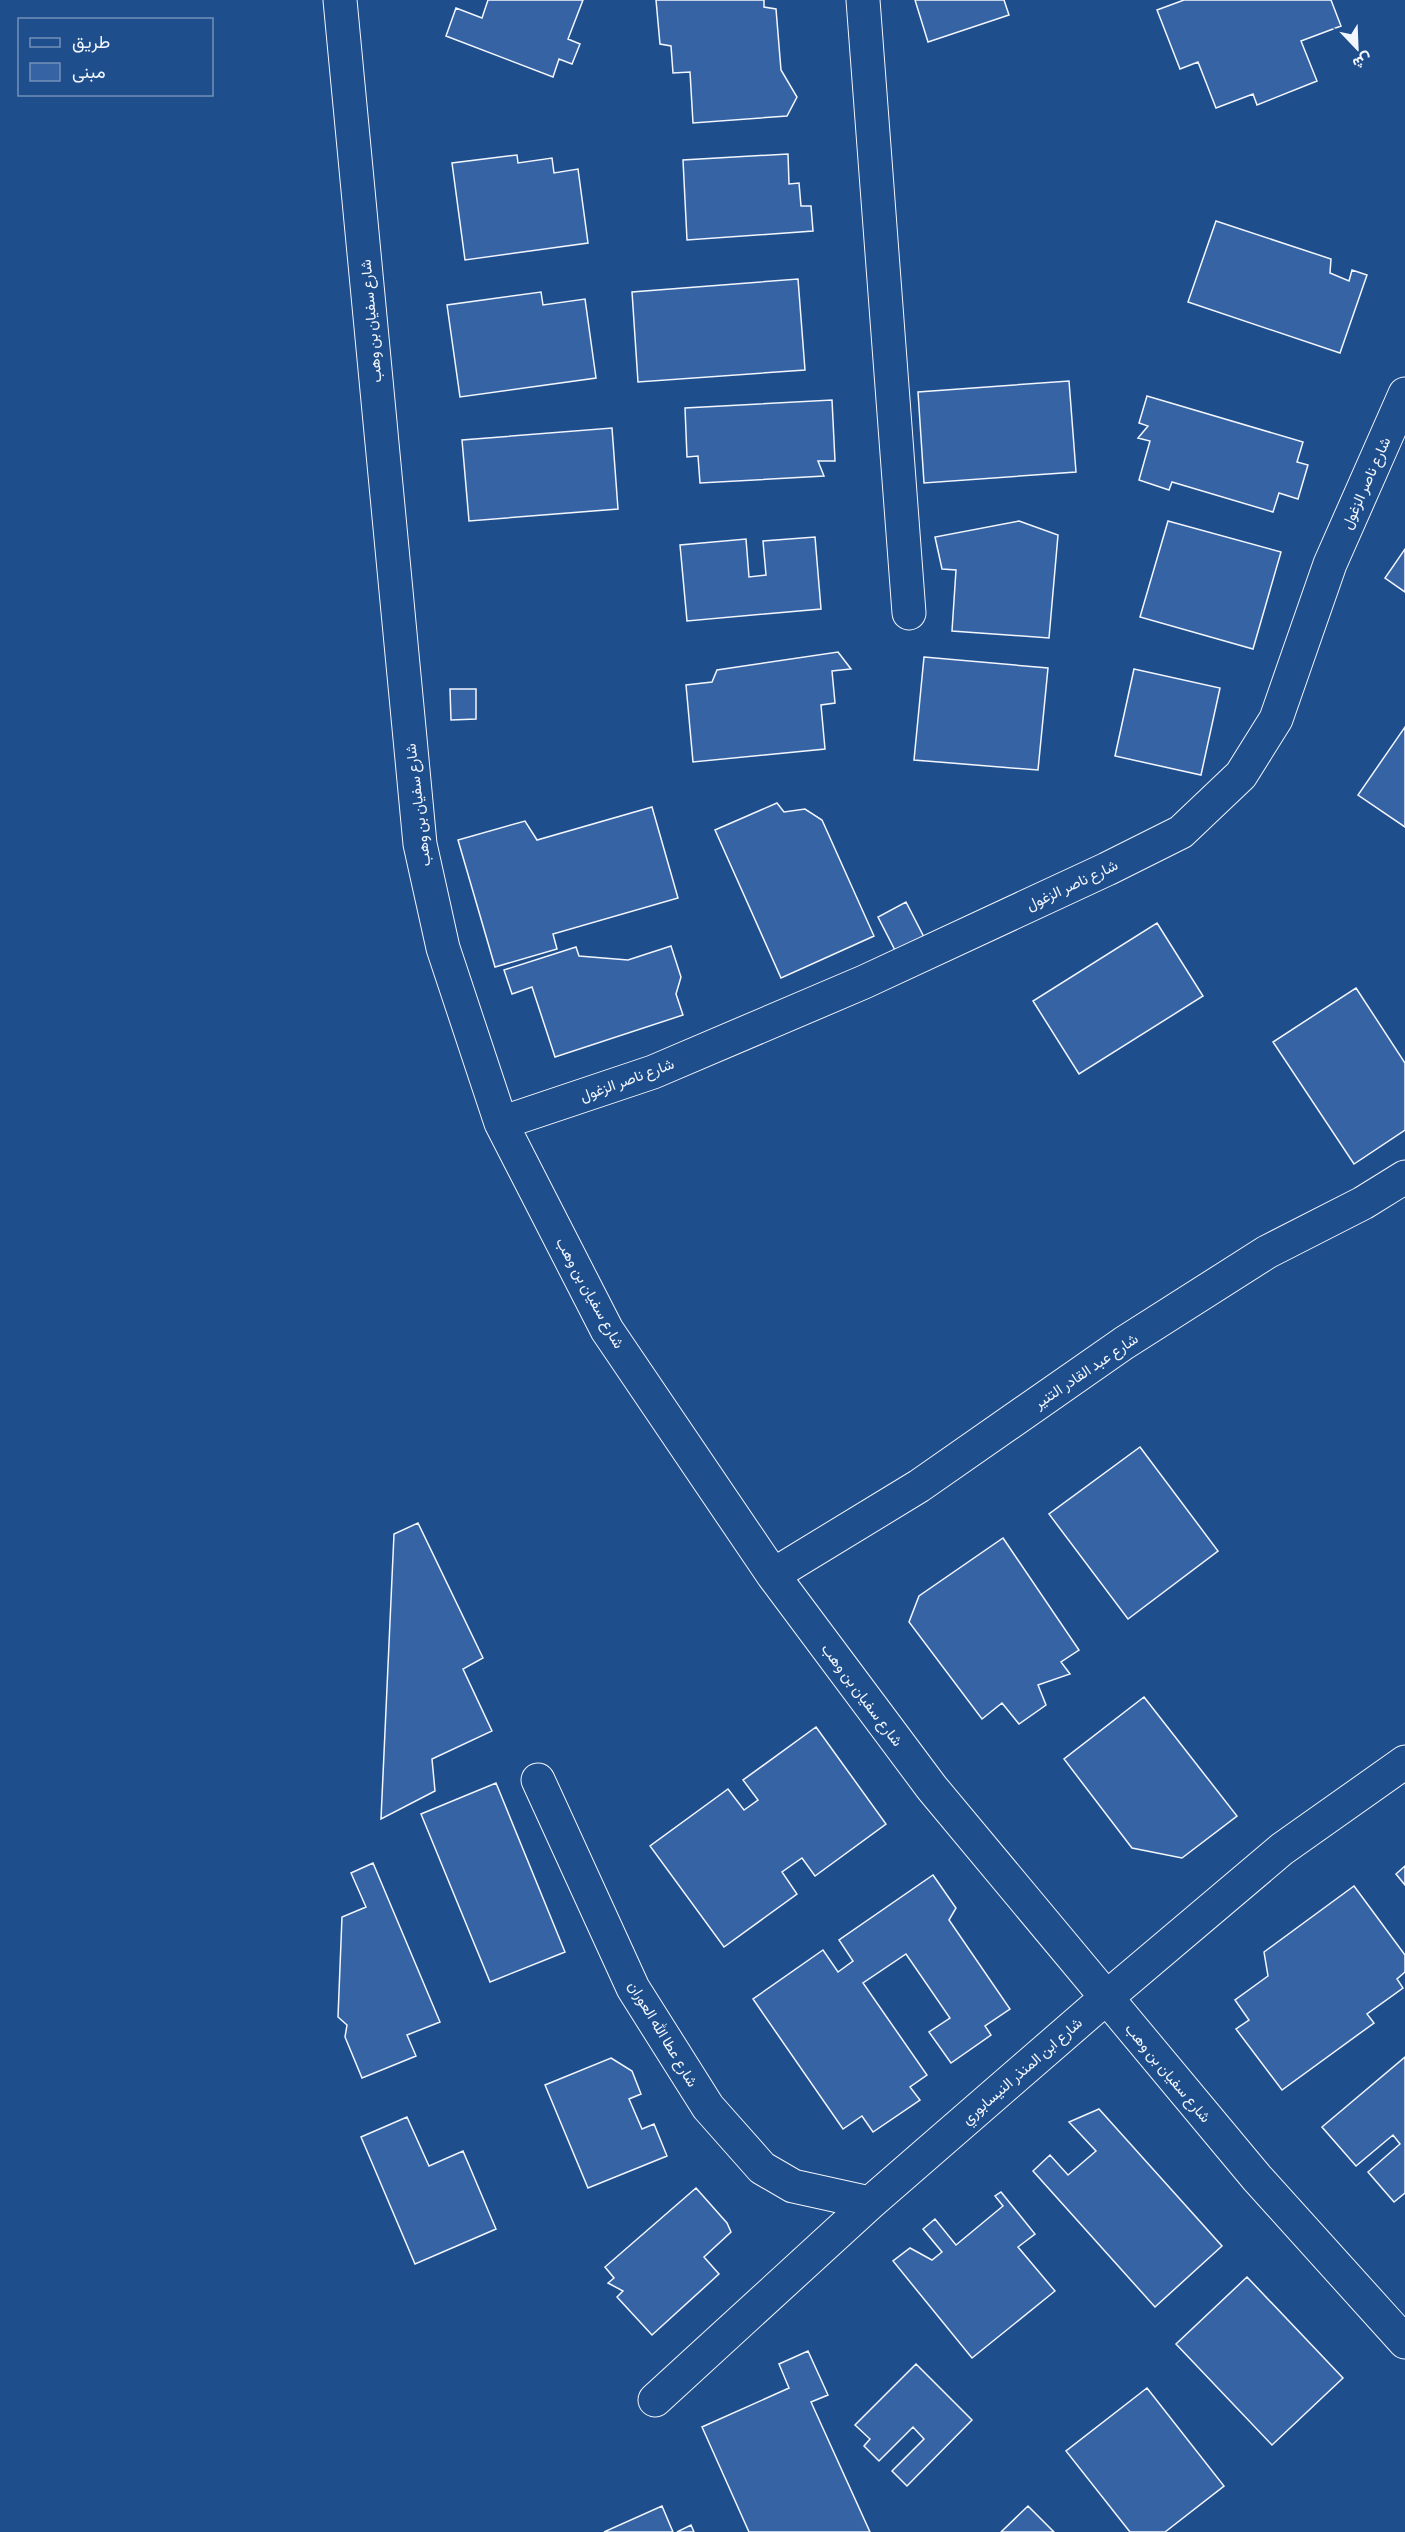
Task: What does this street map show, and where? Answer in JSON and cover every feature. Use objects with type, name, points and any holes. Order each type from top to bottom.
[{"type":"street","name":"شارع سفيان بن وهب","points":[[340,0],[420,844],[443,948],[501,1123],[607,1330],[773,1575],[932,1788],[1257,2178],[1405,2342]]},
{"type":"street","points":[[864,0],[909,613]]},
{"type":"street","name":"شارع ناصر الزغول","points":[[501,1123],[653,1072],[864,982],[1181,832],[1241,775],[1276,719],[1330,564],[1405,394]]},
{"type":"street","name":"شارع عبد القادر التنير","points":[[773,1575],[919,1486],[1124,1344],[1258,1258],[1363,1203],[1405,1177]]},
{"type":"street","name":"شارع ابن المنذر النيسابوري","points":[[655,2400],[870,2203],[1106,1998],[1282,1849],[1405,1762]]},
{"type":"street","name":"شارع عطا الله العوران","points":[[538,1780],[633,1988],[708,2108],[762,2168],[793,2186],[870,2203]]},
{"type":"building","points":[[488,0],[583,0],[568,39],[580,44],[572,64],[559,59],[553,77],[446,36],[456,8],[482,18]]},
{"type":"building","points":[[656,0],[764,0],[764,7],[776,9],[781,70],[797,97],[787,116],[693,123],[690,72],[673,73],[671,46],[660,44]]},
{"type":"building","points":[[915,0],[1004,0],[1009,15],[928,42]]},
{"type":"building","points":[[1184,0],[1331,0],[1341,26],[1301,41],[1317,81],[1257,105],[1253,94],[1216,108],[1198,62],[1180,69],[1157,10]]},
{"type":"building","points":[[788,154],[789,184],[799,183],[801,206],[811,206],[813,231],[687,240],[683,160]]},
{"type":"building","points":[[517,155],[518,163],[552,158],[554,173],[578,169],[588,243],[465,260],[452,163]]},
{"type":"building","points":[[1216,221],[1331,259],[1330,273],[1349,281],[1352,270],[1367,275],[1340,353],[1188,302]]},
{"type":"building","points":[[798,279],[805,370],[638,382],[632,292]]},
{"type":"building","points":[[541,292],[543,305],[585,299],[596,378],[460,397],[447,305]]},
{"type":"building","points":[[1069,381],[1076,472],[924,483],[918,392]]},
{"type":"building","points":[[1147,396],[1303,442],[1297,462],[1308,465],[1298,499],[1279,493],[1273,512],[1172,482],[1169,490],[1139,480],[1150,441],[1138,438],[1148,426],[1139,423]]},
{"type":"building","points":[[832,400],[835,461],[818,461],[824,476],[700,483],[698,456],[687,457],[685,408]]},
{"type":"building","points":[[612,428],[618,509],[469,521],[462,440]]},
{"type":"building","points":[[1019,521],[1058,535],[1049,638],[952,631],[956,570],[942,569],[935,537]]},
{"type":"building","points":[[1168,521],[1281,552],[1253,649],[1140,617]]},
{"type":"building","points":[[815,537],[821,609],[687,621],[680,545],[746,539],[749,577],[766,575],[763,541]]},
{"type":"building","points":[[1405,549],[1405,592],[1385,578]]},
{"type":"building","points":[[838,652],[851,669],[832,671],[835,703],[821,705],[825,749],[693,762],[686,685],[712,682],[717,670]]},
{"type":"building","points":[[924,657],[1048,668],[1038,770],[914,760]]},
{"type":"building","points":[[1134,669],[1220,688],[1201,775],[1115,756]]},
{"type":"building","points":[[450,689],[476,689],[476,719],[451,720]]},
{"type":"building","points":[[1405,727],[1405,827],[1358,795]]},
{"type":"building","points":[[777,803],[784,812],[805,809],[822,820],[874,936],[781,978],[715,830]]},
{"type":"building","points":[[652,807],[678,898],[553,934],[557,949],[495,967],[458,840],[525,821],[537,840]]},
{"type":"building","points":[[906,902],[927,943],[899,958],[878,917]]},
{"type":"building","points":[[1157,923],[1203,996],[1079,1074],[1033,1001]]},
{"type":"building","points":[[671,946],[681,977],[676,994],[683,1015],[555,1057],[532,987],[512,994],[504,970],[576,947],[579,956],[628,960]]},
{"type":"building","points":[[1356,988],[1405,1063],[1405,1130],[1354,1164],[1273,1042]]},
{"type":"building","points":[[1140,1447],[1218,1551],[1128,1619],[1049,1514]]},
{"type":"building","points":[[418,1523],[483,1658],[463,1669],[492,1731],[432,1759],[435,1791],[381,1819],[394,1534]]},
{"type":"building","points":[[1003,1538],[1079,1650],[1061,1662],[1070,1674],[1038,1685],[1046,1705],[1019,1724],[1002,1703],[982,1719],[909,1622],[919,1596]]},
{"type":"building","points":[[1144,1697],[1237,1816],[1182,1858],[1132,1848],[1064,1759]]},
{"type":"building","points":[[816,1727],[886,1824],[815,1876],[802,1858],[782,1872],[797,1894],[724,1947],[650,1846],[728,1789],[744,1810],[758,1800],[743,1780]]},
{"type":"building","points":[[496,1783],[565,1952],[490,1982],[421,1814]]},
{"type":"building","points":[[373,1863],[440,2022],[407,2035],[416,2056],[362,2078],[345,2037],[347,2025],[338,2017],[342,1917],[366,1907],[351,1873]]},
{"type":"building","points":[[1405,1866],[1405,1885],[1396,1874]]},
{"type":"building","points":[[933,1875],[956,1908],[949,1920],[1010,2009],[985,2026],[991,2035],[951,2063],[929,2032],[950,2018],[906,1954],[863,1983],[927,2075],[910,2087],[920,2100],[873,2132],[862,2116],[843,2129],[753,1999],[823,1950],[838,1972],[853,1961],[839,1940]]},
{"type":"building","points":[[1354,1886],[1405,1955],[1405,1972],[1397,1979],[1403,1988],[1367,2014],[1374,2023],[1282,2090],[1236,2029],[1249,2020],[1235,2000],[1268,1976],[1264,1952]]},
{"type":"building","points":[[1405,2057],[1405,2193],[1394,2202],[1368,2172],[1400,2144],[1393,2135],[1356,2166],[1322,2127]]},
{"type":"building","points":[[611,2058],[632,2071],[641,2094],[629,2099],[642,2129],[654,2124],[667,2156],[588,2188],[545,2085]]},
{"type":"building","points":[[1099,2109],[1222,2246],[1155,2307],[1033,2171],[1050,2155],[1068,2175],[1096,2151],[1069,2122]]},
{"type":"building","points":[[407,2117],[429,2166],[463,2151],[496,2229],[415,2264],[361,2137]]},
{"type":"building","points":[[696,2188],[727,2223],[731,2232],[704,2257],[719,2274],[652,2335],[617,2297],[623,2291],[608,2283],[614,2278],[605,2267]]},
{"type":"building","points":[[1001,2192],[1035,2234],[1018,2247],[1055,2291],[972,2358],[893,2261],[910,2248],[932,2260],[942,2252],[923,2229],[935,2219],[956,2245],[1003,2206],[995,2196]]},
{"type":"building","points":[[1247,2277],[1343,2378],[1272,2445],[1176,2344]]},
{"type":"building","points":[[808,2351],[828,2395],[811,2402],[870,2532],[749,2532],[702,2427],[789,2388],[779,2364]]},
{"type":"building","points":[[916,2364],[972,2420],[907,2486],[892,2471],[924,2439],[913,2427],[879,2461],[864,2446],[870,2439],[855,2425]]},
{"type":"building","points":[[1147,2388],[1224,2486],[1165,2532],[1130,2532],[1066,2451]]},
{"type":"building","points":[[662,2506],[673,2532],[604,2532]]},
{"type":"building","points":[[1028,2506],[1054,2532],[1001,2532]]},
{"type":"building","points":[[691,2525],[694,2532],[677,2532]]}]
